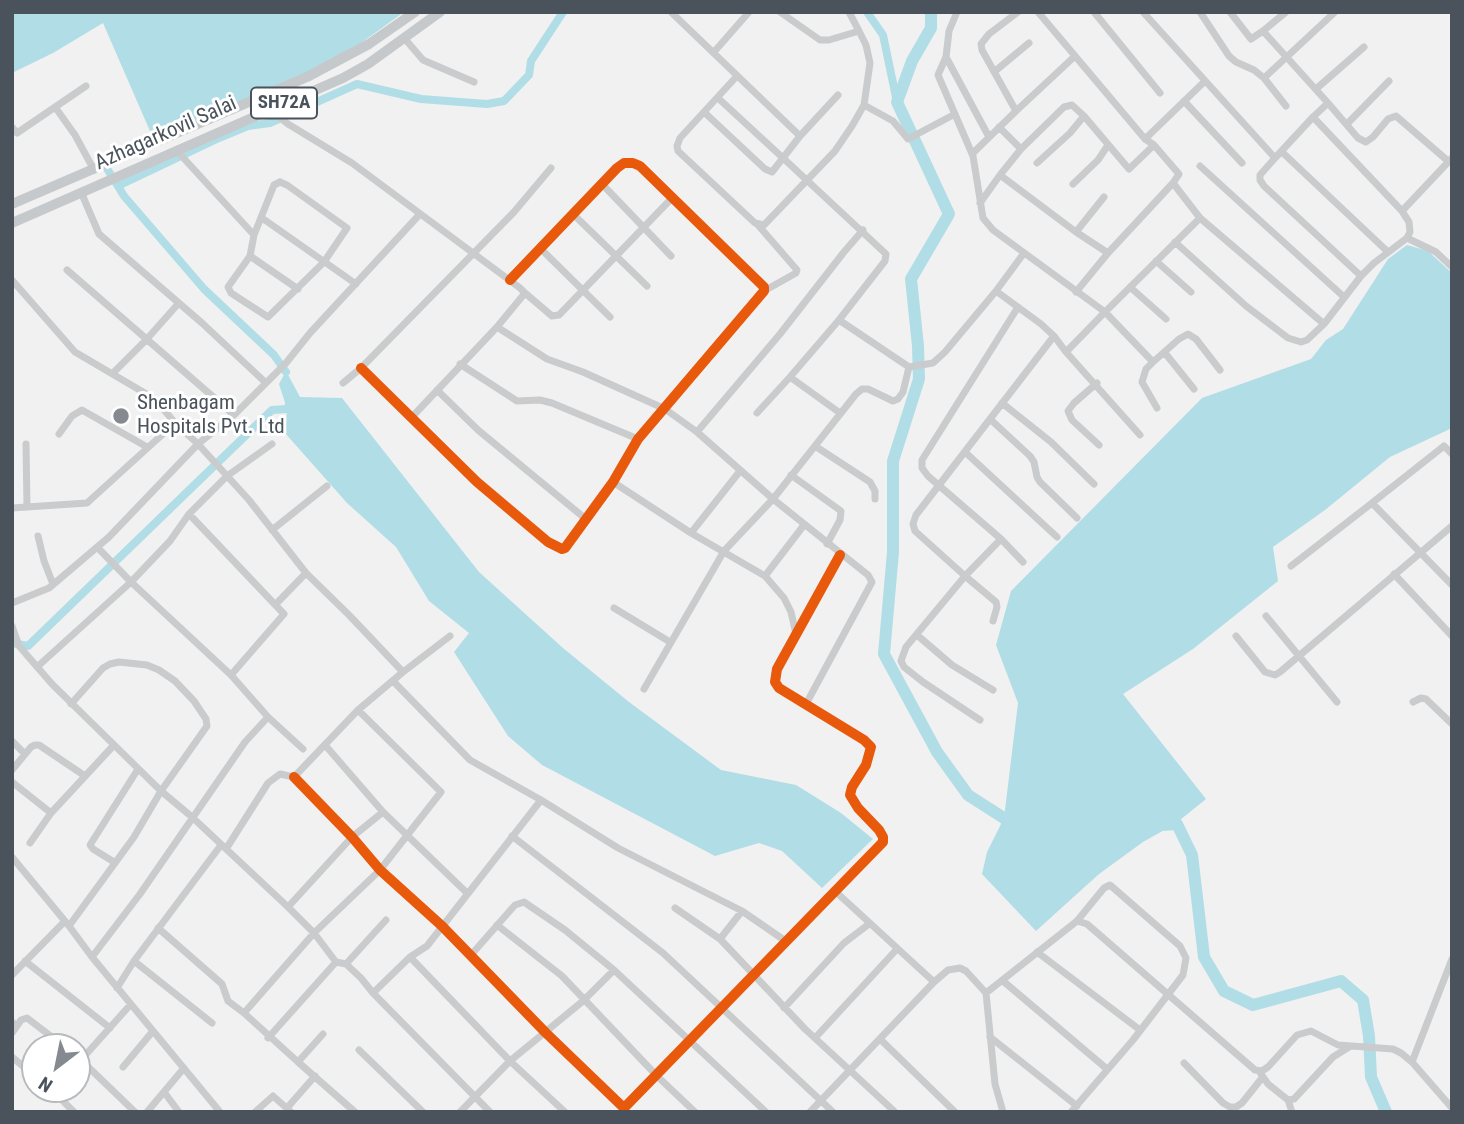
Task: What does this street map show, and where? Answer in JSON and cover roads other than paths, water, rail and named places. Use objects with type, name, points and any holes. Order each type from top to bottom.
[{"type":"main road","name":"Azhagarkovil Salai","points":[[12,204],[307,77],[369,44],[415,12]]},
{"type":"main road","name":"Azhagarkovil Salai","points":[[12,223],[81,192],[181,155],[276,112],[343,78],[405,39],[440,12]]},
{"type":"street","points":[[670,12],[800,136]]},
{"type":"street","points":[[714,52],[749,12]]},
{"type":"street","points":[[780,12],[820,40],[859,31]]},
{"type":"street","points":[[758,225],[767,223],[835,151],[863,105],[870,63],[866,45],[849,12]]},
{"type":"street","points":[[957,12],[949,31],[946,57],[938,75],[972,154],[986,223],[1105,312],[1153,362]]},
{"type":"street","points":[[1016,111],[981,44],[989,34],[1018,12]]},
{"type":"street","points":[[1038,12],[1146,139],[1178,171],[1179,176],[1076,292]]},
{"type":"street","points":[[1094,12],[1160,93]]},
{"type":"street","points":[[1200,12],[1236,62],[1264,78],[1286,106]]},
{"type":"street","points":[[1230,12],[1251,39],[1286,12]]},
{"type":"street","points":[[1264,78],[1335,12]]},
{"type":"street","points":[[1146,13],[1275,158]]},
{"type":"street","points":[[1263,31],[1358,138],[1366,142],[1388,119],[1396,116],[1450,160],[1402,211]]},
{"type":"street","points":[[405,39],[423,60],[474,82]]},
{"type":"street","points":[[995,72],[1029,43]]},
{"type":"street","points":[[1316,89],[1364,47]]},
{"type":"street","points":[[972,154],[1075,56]]},
{"type":"street","points":[[946,57],[989,137]]},
{"type":"street","points":[[361,368],[477,482],[555,546],[562,549],[569,546],[613,482],[638,439],[764,291],[797,270],[758,225],[678,151],[680,138],[737,76]]},
{"type":"street","points":[[1146,139],[1205,81]]},
{"type":"street","points":[[1347,124],[1389,81]]},
{"type":"street","points":[[12,127],[17,133],[86,86]]},
{"type":"street","points":[[704,112],[768,172],[772,172],[800,136],[838,95]]},
{"type":"street","points":[[718,98],[882,247],[886,258],[839,320],[757,413]]},
{"type":"street","points":[[1184,101],[1242,163]]},
{"type":"street","points":[[1328,103],[1260,175],[1264,186],[1361,276]]},
{"type":"street","points":[[863,105],[887,117],[905,137],[912,139],[956,114]]},
{"type":"street","points":[[980,203],[1021,149],[1068,105],[1076,107],[1129,169],[1154,145]]},
{"type":"street","points":[[55,107],[101,167]]},
{"type":"street","points":[[276,112],[288,124],[352,163],[510,280],[555,317],[672,198]]},
{"type":"street","points":[[1037,163],[1070,133],[1084,116]]},
{"type":"street","points":[[1175,242],[1246,306],[1288,338],[1301,342],[1307,340],[1324,324],[1361,276],[1407,238],[1410,232],[1409,222],[1402,211],[1313,117]]},
{"type":"street","points":[[999,127],[1021,149]]},
{"type":"street","points":[[1073,184],[1098,160],[1108,145]]},
{"type":"street","points":[[1282,152],[1388,252]]},
{"type":"street","points":[[181,155],[254,234]]},
{"type":"street","points":[[510,280],[617,168],[624,163],[633,163],[640,166],[759,281],[764,291]]},
{"type":"street","points":[[1200,166],[1344,297]]},
{"type":"street","points":[[343,383],[361,368],[514,212],[551,168]]},
{"type":"street","points":[[1000,176],[1108,253]]},
{"type":"street","points":[[280,182],[347,228],[324,262],[271,316],[263,316],[229,290],[229,284],[250,256],[254,234],[262,218],[274,185],[280,182]]},
{"type":"street","points":[[1173,183],[1200,218],[1324,324]]},
{"type":"street","points":[[602,184],[671,256]]},
{"type":"street","points":[[81,192],[99,234],[202,323],[265,382]]},
{"type":"street","points":[[1076,232],[1104,197]]},
{"type":"street","points":[[12,603],[53,584],[98,548],[198,444],[234,415],[286,363],[419,214]]},
{"type":"street","points":[[573,214],[647,286]]},
{"type":"street","points":[[262,218],[356,284]]},
{"type":"street","points":[[1066,352],[1200,218]]},
{"type":"street","points":[[697,432],[863,230]]},
{"type":"street","points":[[1407,238],[1424,244],[1452,267]]},
{"type":"street","points":[[540,248],[610,317]]},
{"type":"street","points":[[839,320],[911,366],[933,363],[996,291],[1024,253]]},
{"type":"street","points":[[250,256],[298,289]]},
{"type":"street","points":[[1156,261],[1191,292]]},
{"type":"street","points":[[67,270],[234,415]]},
{"type":"street","points":[[12,280],[66,344],[155,399],[174,424],[198,444],[228,476],[306,573],[403,672]]},
{"type":"street","points":[[1130,287],[1166,319]]},
{"type":"street","points":[[996,291],[1054,336],[1140,435]]},
{"type":"street","points":[[411,418],[526,293]]},
{"type":"street","points":[[113,373],[178,304]]},
{"type":"street","points":[[1018,307],[922,460],[922,468],[1023,562]]},
{"type":"street","points":[[497,327],[547,359],[666,409],[697,432],[840,555],[868,575],[872,582],[806,705]]},
{"type":"street","points":[[1157,408],[1142,382],[1146,369],[1183,335],[1188,334],[1196,339],[1220,370]]},
{"type":"street","points":[[993,621],[996,602],[915,531],[913,524],[916,514],[1054,336]]},
{"type":"street","points":[[1165,353],[1194,389]]},
{"type":"street","points":[[460,364],[517,401],[540,400],[552,403],[638,439]]},
{"type":"street","points":[[644,689],[723,551],[773,499],[862,389],[869,389],[893,401],[898,399],[911,366]]},
{"type":"street","points":[[790,377],[840,413]]},
{"type":"street","points":[[1097,383],[1068,411],[1072,420],[1099,445]]},
{"type":"street","points":[[437,390],[478,430],[587,520]]},
{"type":"street","points":[[1002,403],[1051,442],[1094,484]]},
{"type":"street","points":[[59,434],[72,416],[82,410],[147,447]]},
{"type":"street","points":[[990,419],[1030,456],[1040,482],[1077,518]]},
{"type":"street","points":[[12,508],[83,505],[174,424]]},
{"type":"street","points":[[26,444],[27,507]]},
{"type":"street","points":[[37,667],[131,582],[170,541],[189,514],[228,476],[272,444]]},
{"type":"street","points":[[815,446],[870,482],[876,491],[875,499]]},
{"type":"street","points":[[1291,566],[1444,446],[1452,454]]},
{"type":"street","points":[[965,452],[1057,537]]},
{"type":"street","points":[[691,533],[740,471]]},
{"type":"street","points":[[792,475],[841,511],[840,520],[827,544]]},
{"type":"street","points":[[613,482],[691,533],[765,576],[784,598],[791,612],[796,635]]},
{"type":"street","points":[[272,530],[327,486]]},
{"type":"street","points":[[1372,503],[1452,585]]},
{"type":"street","points":[[189,514],[284,614],[231,675]]},
{"type":"street","points":[[765,576],[804,524]]},
{"type":"street","points":[[1236,635],[1260,667],[1269,674],[1280,672],[1452,526]]},
{"type":"street","points":[[38,536],[53,584]]},
{"type":"street","points":[[980,720],[904,667],[901,661],[902,655],[917,635],[965,576],[1001,540]]},
{"type":"street","points":[[98,548],[231,675],[268,717],[303,749]]},
{"type":"street","points":[[117,988],[158,928],[223,847],[268,783],[280,774],[294,777],[380,870],[442,926],[624,1110],[883,842],[879,830],[849,795],[866,765],[870,747],[864,740],[779,688],[775,682],[777,669],[840,555]]},
{"type":"street","points":[[276,604],[306,573]]},
{"type":"street","points":[[1394,575],[1452,636]]},
{"type":"street","points":[[614,608],[670,642]]},
{"type":"street","points":[[1266,616],[1337,702]]},
{"type":"street","points":[[12,626],[18,644],[71,704],[288,907],[314,933],[336,962],[346,964],[490,1112]]},
{"type":"street","points":[[917,635],[952,665],[993,690]]},
{"type":"street","points":[[294,777],[358,710],[450,636]]},
{"type":"street","points":[[12,653],[18,644]]},
{"type":"street","points":[[12,975],[67,924],[134,837],[161,791],[207,726],[206,719],[194,701],[175,681],[147,665],[119,662],[103,668],[71,704]]},
{"type":"street","points":[[393,681],[470,760],[618,848],[742,911],[787,942]]},
{"type":"street","points":[[1413,702],[1426,699],[1452,724]]},
{"type":"street","points":[[244,1013],[314,933],[380,870],[441,792],[358,710]]},
{"type":"street","points":[[92,957],[140,894],[245,742],[268,717]]},
{"type":"street","points":[[12,741],[25,754]]},
{"type":"street","points":[[30,843],[51,813],[114,745]]},
{"type":"street","points":[[325,745],[383,812],[467,893]]},
{"type":"street","points":[[12,770],[31,747],[39,746],[85,776]]},
{"type":"street","points":[[114,862],[90,845],[138,769]]},
{"type":"street","points":[[12,782],[51,813]]},
{"type":"street","points":[[373,993],[410,957],[428,946],[541,800]]},
{"type":"street","points":[[288,907],[352,837],[383,812]]},
{"type":"street","points":[[512,836],[663,953],[834,1112]]},
{"type":"street","points":[[12,857],[220,1112]]},
{"type":"street","points":[[986,993],[1077,921],[1104,888],[1110,885],[1180,946],[1186,958],[1183,975],[1074,1109],[990,1037]]},
{"type":"street","points":[[836,892],[934,982]]},
{"type":"street","points":[[471,955],[515,905],[524,902],[565,930],[614,970],[766,1112]]},
{"type":"street","points":[[675,908],[720,939],[815,1038],[894,1111]]},
{"type":"street","points":[[720,939],[742,911]]},
{"type":"street","points":[[346,964],[386,920]]},
{"type":"street","points":[[1077,921],[1087,924],[1261,1075],[1288,1100],[1292,1112]]},
{"type":"street","points":[[785,1008],[844,943],[869,924]]},
{"type":"street","points":[[497,925],[562,976],[583,1001],[695,1112]]},
{"type":"street","points":[[158,928],[222,984],[228,1001],[355,1112]]},
{"type":"street","points":[[815,1038],[897,949]]},
{"type":"street","points":[[1037,952],[1140,1030]]},
{"type":"street","points":[[410,957],[510,1061],[565,1112]]},
{"type":"street","points":[[1412,1062],[1452,959]]},
{"type":"street","points":[[25,961],[110,1028]]},
{"type":"street","points":[[134,961],[212,1023]]},
{"type":"street","points":[[268,1038],[336,962]]},
{"type":"street","points":[[810,1112],[934,982],[948,970],[960,968],[986,993],[995,1084],[1003,1112]]},
{"type":"street","points":[[460,1112],[510,1061],[583,1001],[614,970]]},
{"type":"street","points":[[1003,981],[1107,1069]]},
{"type":"street","points":[[91,1047],[131,1004]]},
{"type":"street","points":[[14,1027],[27,1018],[47,1033]]},
{"type":"street","points":[[123,1067],[153,1031]]},
{"type":"street","points":[[1184,1063],[1223,1103],[1236,1107],[1297,1035],[1306,1031],[1319,1033],[1338,1045],[1393,1049],[1412,1062],[1452,1108]]},
{"type":"street","points":[[298,1062],[323,1034]]},
{"type":"street","points":[[880,1039],[955,1112]]},
{"type":"street","points":[[1288,1100],[1298,1096],[1333,1057],[1349,1047]]},
{"type":"street","points":[[359,1050],[423,1112]]},
{"type":"street","points":[[147,1112],[184,1068]]},
{"type":"street","points":[[91,1072],[135,1112]]},
{"type":"street","points":[[255,1112],[273,1096],[289,1110],[315,1076]]},
{"type":"street","points":[[164,1092],[179,1112]]},
{"type":"water","points":[[12,12],[404,12],[361,43],[309,72],[153,138],[103,23],[53,53],[12,73]]},
{"type":"water","points":[[1407,245],[1428,251],[1452,273],[1452,428],[1390,457],[1325,510],[1273,547],[1278,581],[1193,649],[1123,694],[1206,799],[1175,824],[1143,842],[1099,874],[1036,931],[982,874],[987,852],[1004,818],[1018,703],[996,645],[1011,591],[1202,398],[1311,359],[1326,340],[1343,329],[1388,259]]},
{"type":"water","points":[[286,371],[300,397],[342,398],[479,572],[563,648],[629,702],[721,770],[796,785],[841,813],[873,839],[822,888],[782,851],[759,843],[715,856],[542,765],[508,736],[454,652],[469,633],[429,601],[396,547],[347,503],[285,433],[287,409],[279,384]]},
{"type":"waterway","points":[[118,186],[219,138],[248,126],[270,123],[357,84],[421,99],[487,104],[504,101],[529,75],[531,61],[563,12]]},
{"type":"waterway","points":[[867,12],[883,35],[897,102]]},
{"type":"waterway","points":[[931,12],[931,28],[912,61],[897,102],[949,214],[911,279],[919,379],[893,461],[893,552],[884,654],[937,752],[968,795],[1010,822],[1019,823]]},
{"type":"waterway","points":[[103,162],[124,196],[204,289],[274,355],[286,372]]},
{"type":"waterway","points":[[12,643],[28,646],[272,410],[287,409],[290,402]]},
{"type":"waterway","points":[[1160,825],[1177,824],[1192,855],[1204,957],[1224,991],[1253,1005],[1341,981],[1363,1000],[1369,1036],[1371,1077],[1386,1112]]},
{"type":"place","name":"Shenbagam Hospitals Pvt. Ltd","points":[[121,416]]}]
